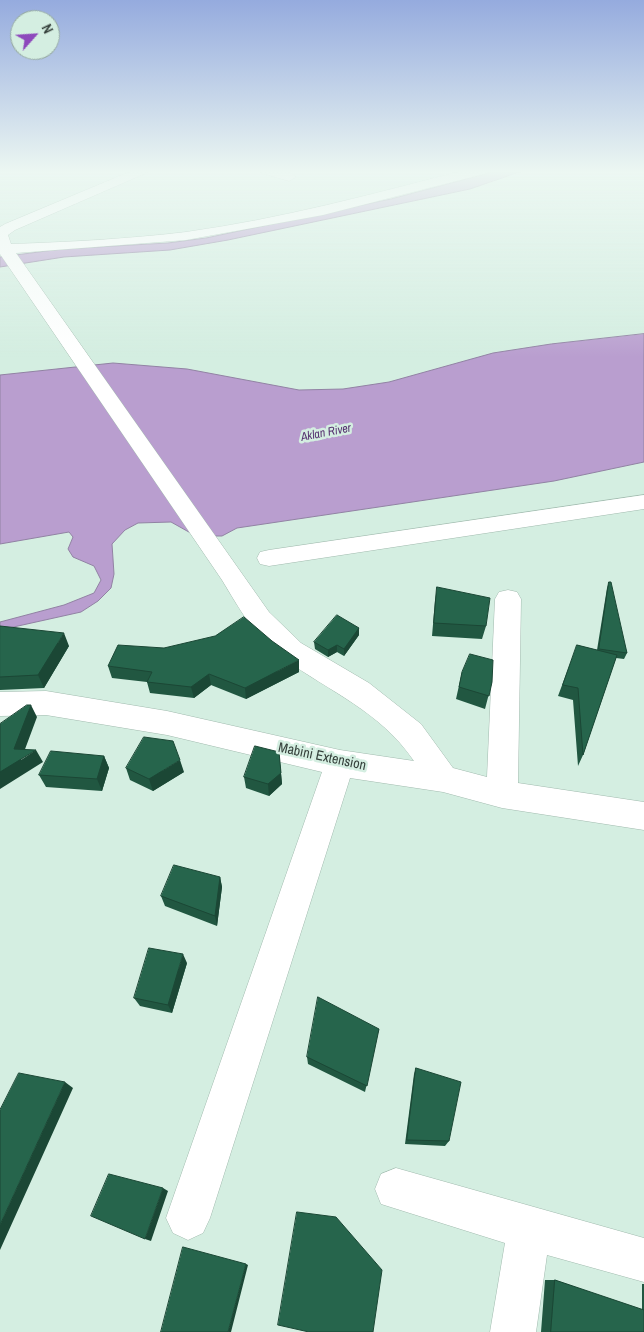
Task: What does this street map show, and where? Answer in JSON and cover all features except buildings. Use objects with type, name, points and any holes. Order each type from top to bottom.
[{"type":"street","points":[[2,232],[1,238],[4,250],[231,574],[260,619],[291,650],[359,691],[412,733],[443,779]]},
{"type":"street","points":[[4,250],[186,236],[207,232]]},
{"type":"street","points":[[269,558],[644,502]]},
{"type":"street","points":[[502,794],[508,600]]},
{"type":"street","name":"Mabini Extension","points":[[0,704],[46,704],[167,723],[340,763],[443,779],[502,794],[644,816]]},
{"type":"street","points":[[188,1218],[340,763]]},
{"type":"street","points":[[396,1189],[644,1260]]},
{"type":"street","points":[[513,1332],[529,1228]]},
{"type":"water","points":[[234,232],[265,232],[170,250],[64,257],[0,267],[0,257],[62,249],[168,243]]},
{"type":"water","name":"Aklan River","points":[[644,334],[644,462],[554,481],[237,528],[222,536],[196,536],[171,522],[138,523],[125,530],[112,544],[114,574],[111,588],[98,601],[81,612],[0,630],[0,622],[64,605],[94,593],[101,580],[94,566],[73,557],[68,549],[73,537],[69,532],[0,544],[0,375],[113,363],[187,369],[299,390],[343,389],[389,382],[493,353],[551,344]]}]
